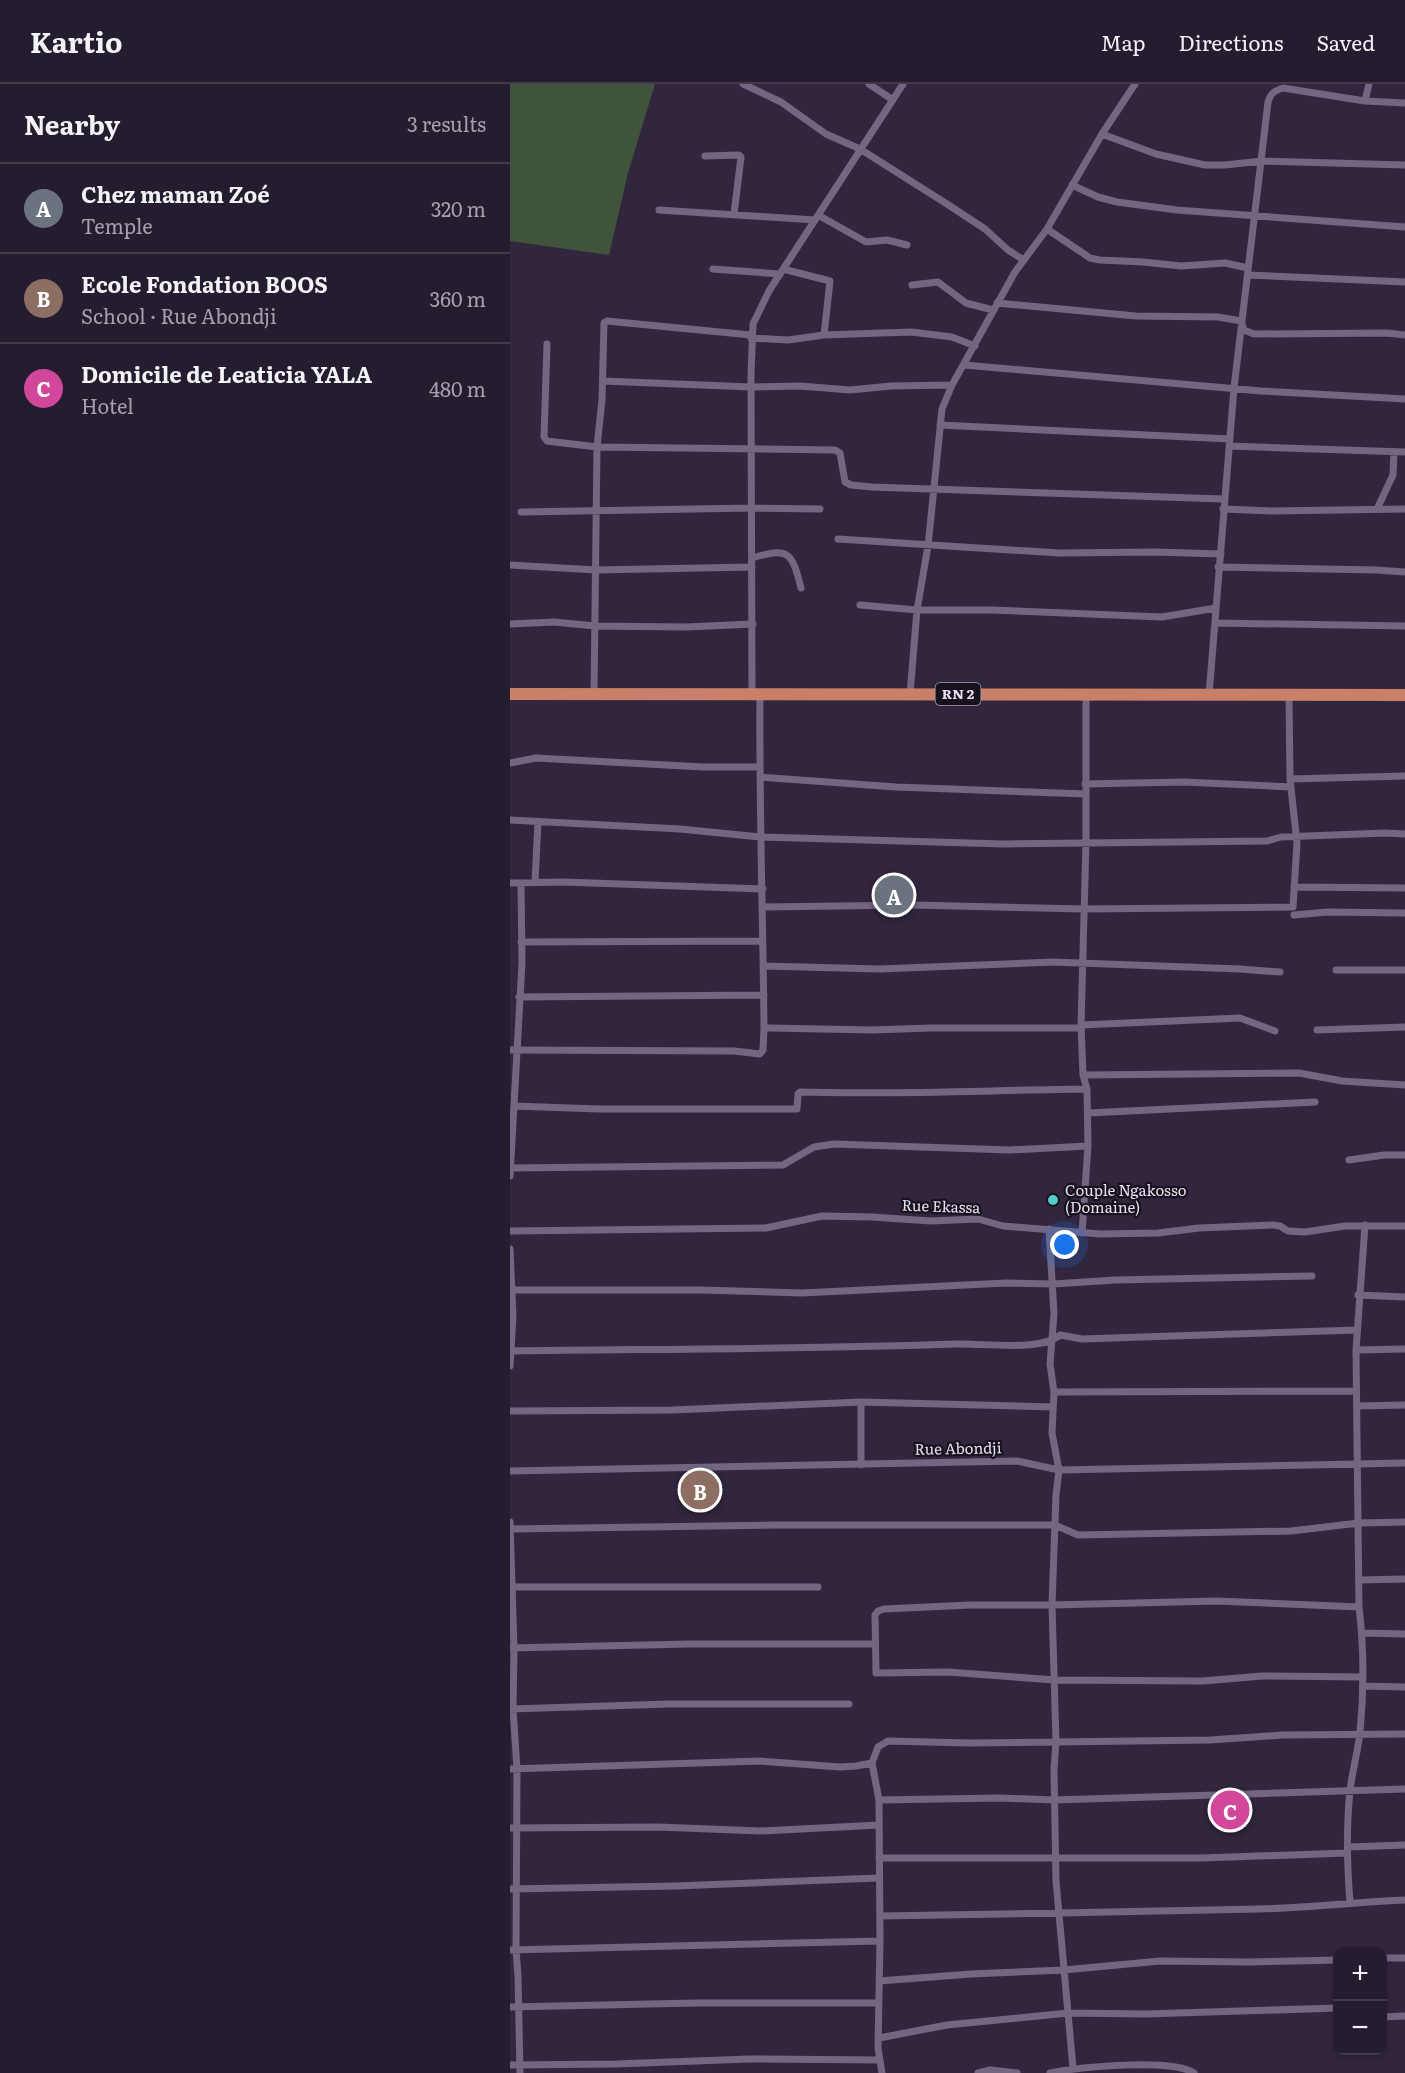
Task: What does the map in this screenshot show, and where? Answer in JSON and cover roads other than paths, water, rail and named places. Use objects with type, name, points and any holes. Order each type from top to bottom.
[{"type":"highway","name":"RN 2","points":[[510,694],[1405,695]]},
{"type":"street","points":[[743,84],[780,102],[826,134],[860,149],[976,222],[1022,259]]},
{"type":"street","points":[[752,88],[765,84]]},
{"type":"street","points":[[869,84],[893,100]]},
{"type":"street","points":[[514,1050],[734,1051],[760,1054],[764,1050],[763,889],[753,624],[751,337],[753,324],[761,304],[903,84]]},
{"type":"street","points":[[910,694],[917,610],[928,546],[942,409],[952,385],[1022,259],[1047,229],[1102,134],[1135,84]]},
{"type":"street","points":[[1365,101],[1369,84]]},
{"type":"street","points":[[1209,695],[1234,388],[1268,102],[1275,90],[1295,89],[1365,101],[1405,103]]},
{"type":"street","points":[[1102,134],[1156,154],[1205,165],[1262,161],[1405,165]]},
{"type":"street","points":[[705,156],[739,155],[741,157],[734,214]]},
{"type":"street","points":[[1072,185],[1098,197],[1117,202],[1177,210],[1405,226]]},
{"type":"street","points":[[659,210],[816,217],[866,242],[890,240],[906,244]]},
{"type":"street","points":[[1047,229],[1090,258],[1100,260],[1181,266],[1226,263],[1248,272],[1405,282]]},
{"type":"street","points":[[713,269],[782,272],[830,281],[824,335]]},
{"type":"street","points":[[912,285],[938,282],[966,303],[1136,316],[1218,317],[1241,321],[1242,327],[1254,334],[1405,334]]},
{"type":"street","points":[[594,694],[597,447],[602,414],[603,325],[607,321],[788,340],[824,335],[923,333],[952,337],[975,346]]},
{"type":"street","points":[[547,344],[545,439],[597,447],[835,450],[840,453],[844,479],[851,485],[1224,499]]},
{"type":"street","points":[[964,365],[1234,388],[1405,399]]},
{"type":"street","points":[[603,381],[751,387],[800,386],[850,390],[891,386],[952,385]]},
{"type":"street","points":[[940,425],[1405,452]]},
{"type":"street","points":[[1377,509],[1393,475],[1394,452]]},
{"type":"street","points":[[521,512],[820,509]]},
{"type":"street","points":[[1223,509],[1271,511],[1405,509]]},
{"type":"street","points":[[838,539],[1059,553],[1221,554]]},
{"type":"street","points":[[752,558],[777,552],[785,554],[795,565],[801,588]]},
{"type":"street","points":[[510,565],[596,570],[752,567]]},
{"type":"street","points":[[1218,567],[1405,572]]},
{"type":"street","points":[[860,605],[917,610],[992,610],[1162,617],[1216,608]]},
{"type":"street","points":[[510,624],[554,622],[596,626],[686,627],[753,624]]},
{"type":"street","points":[[1215,623],[1405,626]]},
{"type":"street","points":[[1082,1233],[1088,1146],[1087,1089],[1083,1075],[1082,1027],[1086,694]]},
{"type":"street","points":[[763,907],[914,905],[1084,909],[1293,907],[1297,843],[1291,783],[1289,694]]},
{"type":"street","points":[[510,763],[536,758],[702,767],[759,767]]},
{"type":"street","points":[[1084,784],[1291,783],[1405,776]]},
{"type":"street","points":[[760,777],[896,787],[1086,794]]},
{"type":"street","points":[[510,820],[680,829],[760,837],[1004,844],[1267,841],[1281,837],[1405,834]]},
{"type":"street","points":[[535,882],[538,822]]},
{"type":"street","points":[[510,884],[535,882],[763,889]]},
{"type":"street","points":[[510,1176],[514,1050],[519,997],[521,883]]},
{"type":"street","points":[[1294,887],[1405,888]]},
{"type":"street","points":[[1294,915],[1328,912],[1405,913]]},
{"type":"street","points":[[521,942],[762,941]]},
{"type":"street","points":[[764,966],[880,969],[1082,963],[1280,972]]},
{"type":"street","points":[[1336,970],[1405,970]]},
{"type":"street","points":[[519,997],[764,995]]},
{"type":"street","points":[[764,1028],[872,1030],[1082,1027],[1240,1018],[1275,1030]]},
{"type":"street","points":[[1317,1030],[1405,1027]]},
{"type":"street","points":[[1083,1075],[1299,1073],[1342,1081],[1405,1085]]},
{"type":"street","points":[[514,1106],[598,1109],[797,1109],[800,1092],[945,1093],[1087,1089]]},
{"type":"street","points":[[1088,1113],[1315,1102]]},
{"type":"street","points":[[510,1168],[783,1165],[814,1147],[834,1144],[1009,1150],[1088,1146]]},
{"type":"street","points":[[1349,1160],[1384,1155],[1405,1155]]},
{"type":"street","name":"Rue Ekassa","points":[[510,1231],[766,1227],[822,1216],[931,1221],[978,1219],[1003,1226],[1082,1233],[1158,1233],[1199,1228],[1273,1226],[1280,1226],[1288,1231],[1305,1232],[1322,1228],[1365,1225],[1405,1226]]},
{"type":"street","points":[[1350,1902],[1347,1850],[1350,1791],[1360,1734],[1363,1686],[1359,1607],[1356,1350],[1365,1225]]},
{"type":"street","points":[[1049,1229],[1053,1284],[1053,1341],[1050,1364],[1054,1392],[1052,1434],[1059,1470],[1052,1605],[1056,1742],[1054,1800],[1058,1911],[1072,2068]]},
{"type":"street","points":[[510,1249],[510,1366]]},
{"type":"street","points":[[511,1290],[701,1290],[802,1293],[1006,1283],[1053,1284],[1115,1280],[1312,1276]]},
{"type":"street","points":[[1359,1295],[1405,1297]]},
{"type":"street","points":[[510,1351],[846,1348],[978,1343],[1034,1346],[1053,1341],[1060,1335],[1082,1339],[1357,1330]]},
{"type":"street","points":[[1356,1350],[1405,1349]]},
{"type":"street","points":[[1054,1392],[1356,1391]]},
{"type":"street","points":[[510,1411],[672,1410],[861,1402],[1053,1407]]},
{"type":"street","points":[[861,1402],[861,1466]]},
{"type":"street","points":[[1357,1406],[1405,1405]]},
{"type":"street","name":"Rue Abondji","points":[[510,1471],[861,1466],[1017,1461],[1059,1470],[1405,1463]]},
{"type":"street","points":[[510,1522],[513,1950],[519,2007],[520,2069]]},
{"type":"street","points":[[510,1529],[787,1525],[1055,1525],[1078,1535],[1291,1531],[1359,1523],[1405,1522]]},
{"type":"street","points":[[1359,1580],[1405,1579]]},
{"type":"street","points":[[511,1587],[818,1587]]},
{"type":"street","points":[[1359,1607],[1217,1600],[884,1609],[875,1615],[876,1673],[948,1672],[1054,1680],[1203,1681],[1262,1676],[1362,1677]]},
{"type":"street","points":[[1362,1634],[1405,1634]]},
{"type":"street","points":[[512,1648],[689,1644],[875,1644]]},
{"type":"street","points":[[1363,1686],[1405,1687]]},
{"type":"street","points":[[511,1709],[669,1704],[849,1704]]},
{"type":"street","points":[[882,2073],[879,2038],[879,1800],[872,1763],[878,1747],[888,1741],[969,1743],[1210,1740],[1283,1735],[1405,1734]]},
{"type":"street","points":[[513,1769],[760,1761],[840,1767],[856,1767],[872,1763]]},
{"type":"street","points":[[879,1800],[999,1797],[1054,1800],[1405,1789]]},
{"type":"street","points":[[513,1827],[658,1827],[760,1831],[879,1825]]},
{"type":"street","points":[[879,1858],[1202,1858],[1405,1845]]},
{"type":"street","points":[[513,1889],[699,1886],[879,1878]]},
{"type":"street","points":[[880,1916],[1261,1909],[1405,1900]]},
{"type":"street","points":[[513,1950],[880,1941]]},
{"type":"street","points":[[1387,1958],[1405,1958]]},
{"type":"street","points":[[879,1982],[971,1974],[1064,1970],[1160,1961],[1333,1960]]},
{"type":"street","points":[[510,2007],[696,2003],[879,2003]]},
{"type":"street","points":[[879,2038],[947,2025],[1068,2013],[1167,2014],[1333,2008]]},
{"type":"street","points":[[1387,2017],[1405,2016]]},
{"type":"street","points":[[510,2065],[520,2069],[749,2059],[880,2060]]},
{"type":"street","points":[[1050,2073],[1072,2068],[1115,2065],[1176,2067],[1194,2073]]},
{"type":"street","points":[[978,2073],[990,2070],[1017,2073]]},
{"type":"place","name":"Chez maman Zoé","points":[[894,895]]},
{"type":"place","name":"Couple Ngakosso (Domaine)","points":[[1053,1200]]},
{"type":"place","name":"Ecole Fondation BOOS","points":[[700,1490]]},
{"type":"place","name":"Domicile de Leaticia YALA","points":[[1230,1810]]}]
